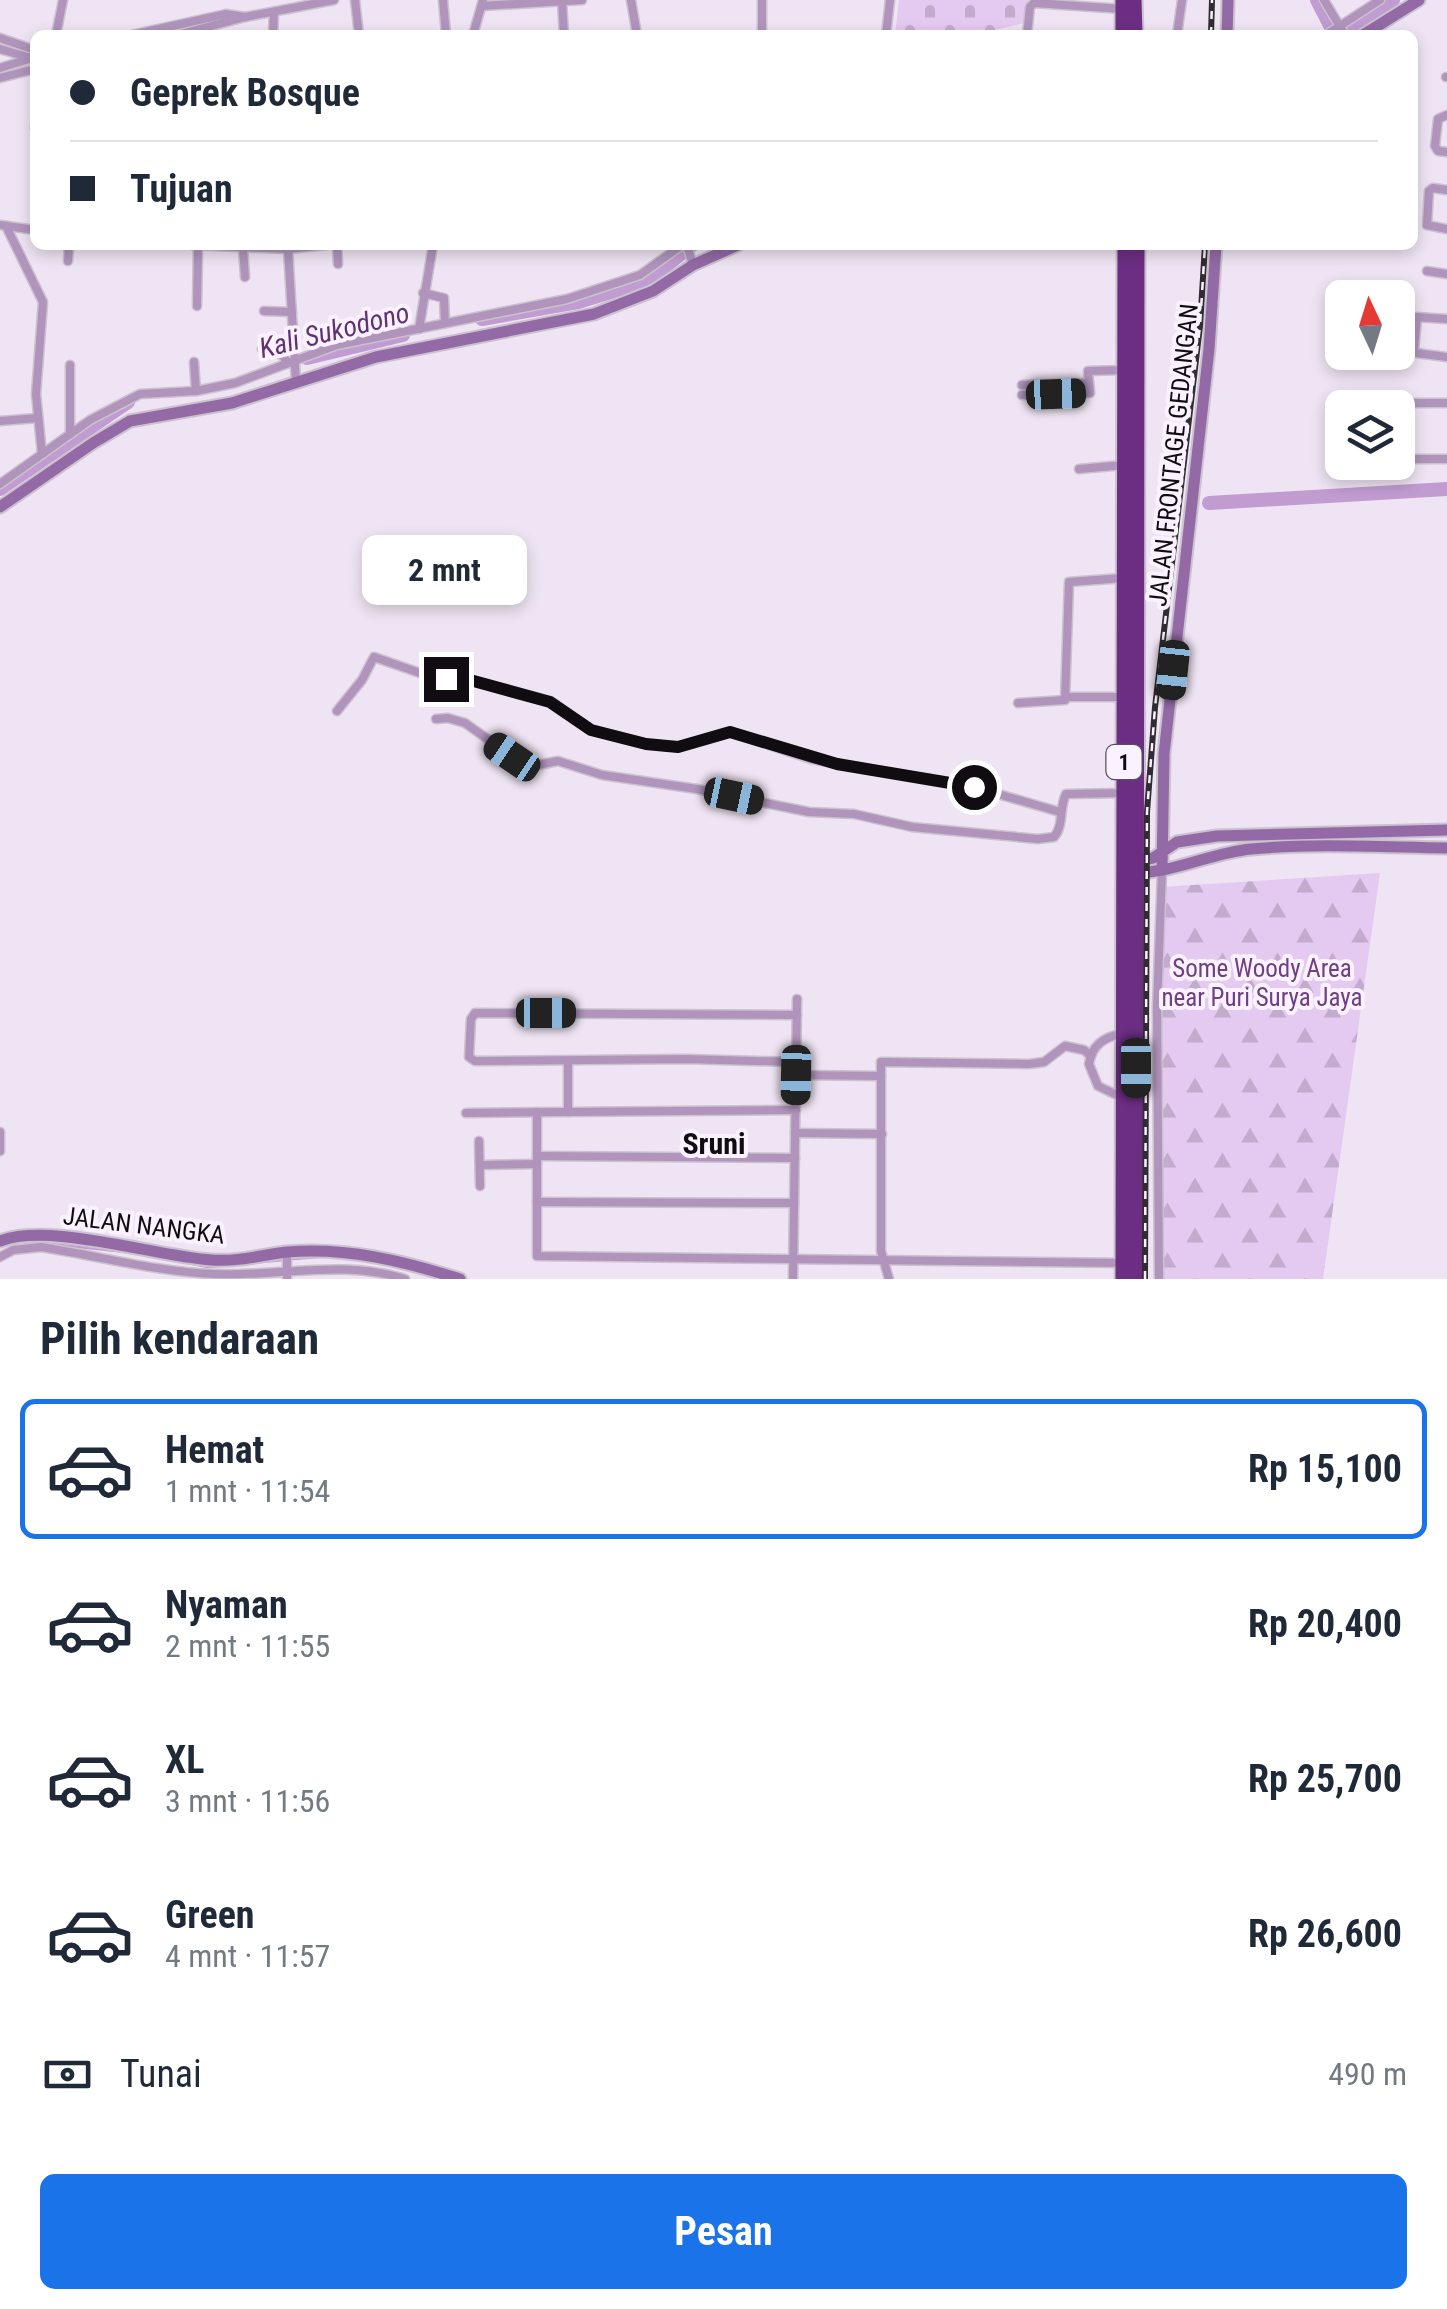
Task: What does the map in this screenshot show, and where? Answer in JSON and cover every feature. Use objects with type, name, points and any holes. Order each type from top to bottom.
[{"type":"highway","points":[[1124,30],[1127,3]]},
{"type":"highway","points":[[1127,3],[1134,30]]},
{"type":"highway","name":"1","points":[[1125,250],[1124,793],[1130,867],[1123,1098],[1129,1271]]},
{"type":"highway","name":"1","points":[[1129,1271],[1136,250]]},
{"type":"street","points":[[238,0],[240,17]]},
{"type":"street","points":[[161,30],[334,0]]},
{"type":"street","points":[[355,0],[358,30]]},
{"type":"street","points":[[443,0],[446,30]]},
{"type":"street","points":[[474,30],[482,3],[582,0]]},
{"type":"street","points":[[631,0],[637,30]]},
{"type":"street","points":[[762,0],[762,30]]},
{"type":"street","points":[[887,30],[890,0]]},
{"type":"street","points":[[1178,30],[1182,0]]},
{"type":"street","points":[[1228,0],[1228,30]]},
{"type":"street","points":[[1324,0],[1342,30],[1380,0]]},
{"type":"street","points":[[1371,30],[1419,0]]},
{"type":"street","points":[[57,30],[61,1]]},
{"type":"street","points":[[562,1],[564,30]]},
{"type":"street","points":[[1027,30],[1034,3],[1127,3]]},
{"type":"street","points":[[273,30],[274,12]]},
{"type":"street","points":[[194,30],[240,17]]},
{"type":"street","points":[[0,38],[30,53]]},
{"type":"street","points":[[0,48],[30,54]]},
{"type":"street","points":[[0,68],[30,57]]},
{"type":"street","points":[[0,78],[30,70]]},
{"type":"street","points":[[1445,115],[1438,118],[1435,146],[1438,151],[1447,152]]},
{"type":"street","points":[[1447,190],[1429,191],[1426,224],[1447,229]]},
{"type":"street","points":[[3,225],[30,229]]},
{"type":"street","points":[[3,225],[43,302],[38,418],[42,454]]},
{"type":"street","points":[[68,260],[69,250]]},
{"type":"street","points":[[194,250],[196,306]]},
{"type":"street","points":[[245,277],[248,250]]},
{"type":"street","points":[[288,250],[296,379]]},
{"type":"street","points":[[337,250],[338,264]]},
{"type":"street","points":[[419,328],[431,250]]},
{"type":"street","points":[[0,484],[70,434],[140,394],[196,391],[235,383],[337,345],[567,299],[640,275],[678,250]]},
{"type":"street","points":[[687,250],[692,262]]},
{"type":"street","points":[[0,507],[93,442],[130,422],[232,403],[353,363],[570,321],[653,291],[692,262],[724,250]]},
{"type":"street","name":"JALAN FRONTAGE GEDANGAN","points":[[1162,870],[1164,754],[1209,349],[1216,250]]},
{"type":"street","points":[[1427,271],[1447,274]]},
{"type":"street","points":[[613,286],[619,303]]},
{"type":"street","points":[[423,293],[444,298],[445,323]]},
{"type":"street","points":[[264,311],[292,312]]},
{"type":"street","points":[[1447,319],[1417,317],[1414,350],[1416,354],[1447,357]]},
{"type":"street","points":[[262,348],[292,361]]},
{"type":"street","points":[[194,362],[196,391]]},
{"type":"street","points":[[70,366],[70,434]]},
{"type":"street","points":[[1022,390],[1090,393],[1088,371],[1124,370]]},
{"type":"street","points":[[1447,402],[1407,403],[1399,453],[1408,459],[1447,459]]},
{"type":"street","points":[[0,421],[38,418]]},
{"type":"street","points":[[1079,469],[1124,465]]},
{"type":"street","points":[[1018,703],[1062,702],[1066,696],[1069,582],[1124,578]]},
{"type":"street","points":[[336,711],[362,680],[374,658],[550,702],[591,730],[646,744],[678,747],[730,732],[811,758],[974,787],[1060,812]]},
{"type":"street","points":[[1066,696],[1124,697]]},
{"type":"street","points":[[436,719],[465,722],[512,757],[533,766],[558,761],[602,775],[808,812],[854,814],[912,826],[1038,839],[1054,837],[1060,831],[1064,796],[1124,793]]},
{"type":"street","points":[[1130,867],[1177,842],[1217,836],[1447,830]]},
{"type":"street","points":[[1130,867],[1162,870],[1212,854],[1254,849],[1447,848]]},
{"type":"street","points":[[1159,1279],[1158,990],[1162,870]]},
{"type":"street","points":[[794,1279],[797,1000]]},
{"type":"street","points":[[796,1062],[470,1059],[472,1015],[797,1015]]},
{"type":"street","points":[[1123,1034],[1108,1036],[1097,1044],[1090,1072],[1098,1086],[1123,1098]]},
{"type":"street","points":[[890,1279],[881,1250],[882,1062],[1028,1064],[1044,1062],[1064,1046],[1084,1050],[1091,1056]]},
{"type":"street","points":[[568,1061],[568,1112]]},
{"type":"street","points":[[796,1075],[881,1076]]},
{"type":"street","points":[[466,1113],[796,1110]]},
{"type":"street","points":[[537,1112],[537,1256],[794,1258],[1129,1271]]},
{"type":"street","points":[[0,1132],[0,1151]]},
{"type":"street","points":[[796,1133],[882,1134]]},
{"type":"street","points":[[480,1141],[480,1186]]},
{"type":"street","points":[[480,1164],[795,1158]]},
{"type":"street","points":[[537,1202],[794,1203]]},
{"type":"street","name":"JALAN NANGKA","points":[[0,1241],[34,1234],[214,1261],[288,1265],[375,1256],[460,1279]]},
{"type":"street","points":[[0,1257],[19,1249],[42,1247],[214,1274],[288,1265],[378,1270],[406,1279]]},
{"type":"green space","points":[[899,0],[1029,0],[1024,23],[995,30],[896,30]]},
{"type":"green space","name":"Some Woody Area near Puri Surya Jaya","points":[[1380,873],[1323,1279],[1161,1279],[1161,887]]},
{"type":"waterway","points":[[1317,0],[1332,29]]},
{"type":"waterway","points":[[1346,30],[1393,0]]},
{"type":"waterway","name":"Kali Sukodono","points":[[482,319],[578,302],[647,281],[686,250]]},
{"type":"waterway","name":"Kali Sukodono","points":[[307,358],[403,335]]},
{"type":"waterway","name":"Kali Sukodono","points":[[0,489],[128,402]]},
{"type":"waterway","points":[[1209,503],[1447,489]]},
{"type":"waterway","points":[[14,1246],[42,1243],[135,1253]]},
{"type":"waterway","points":[[292,1259],[318,1257]]},
{"type":"waterway","points":[[178,1261],[208,1267],[284,1260]]},
{"type":"railway","points":[[1211,30],[1212,0]]},
{"type":"railway","points":[[1145,1279],[1147,812],[1155,707],[1200,326],[1205,250]]},
{"type":"district","name":"Sruni","points":[[714,1144]]},
{"type":"route","points":[[446,679],[470,680],[558,704],[591,730],[646,744],[678,747],[730,732],[837,764],[974,787]]}]
